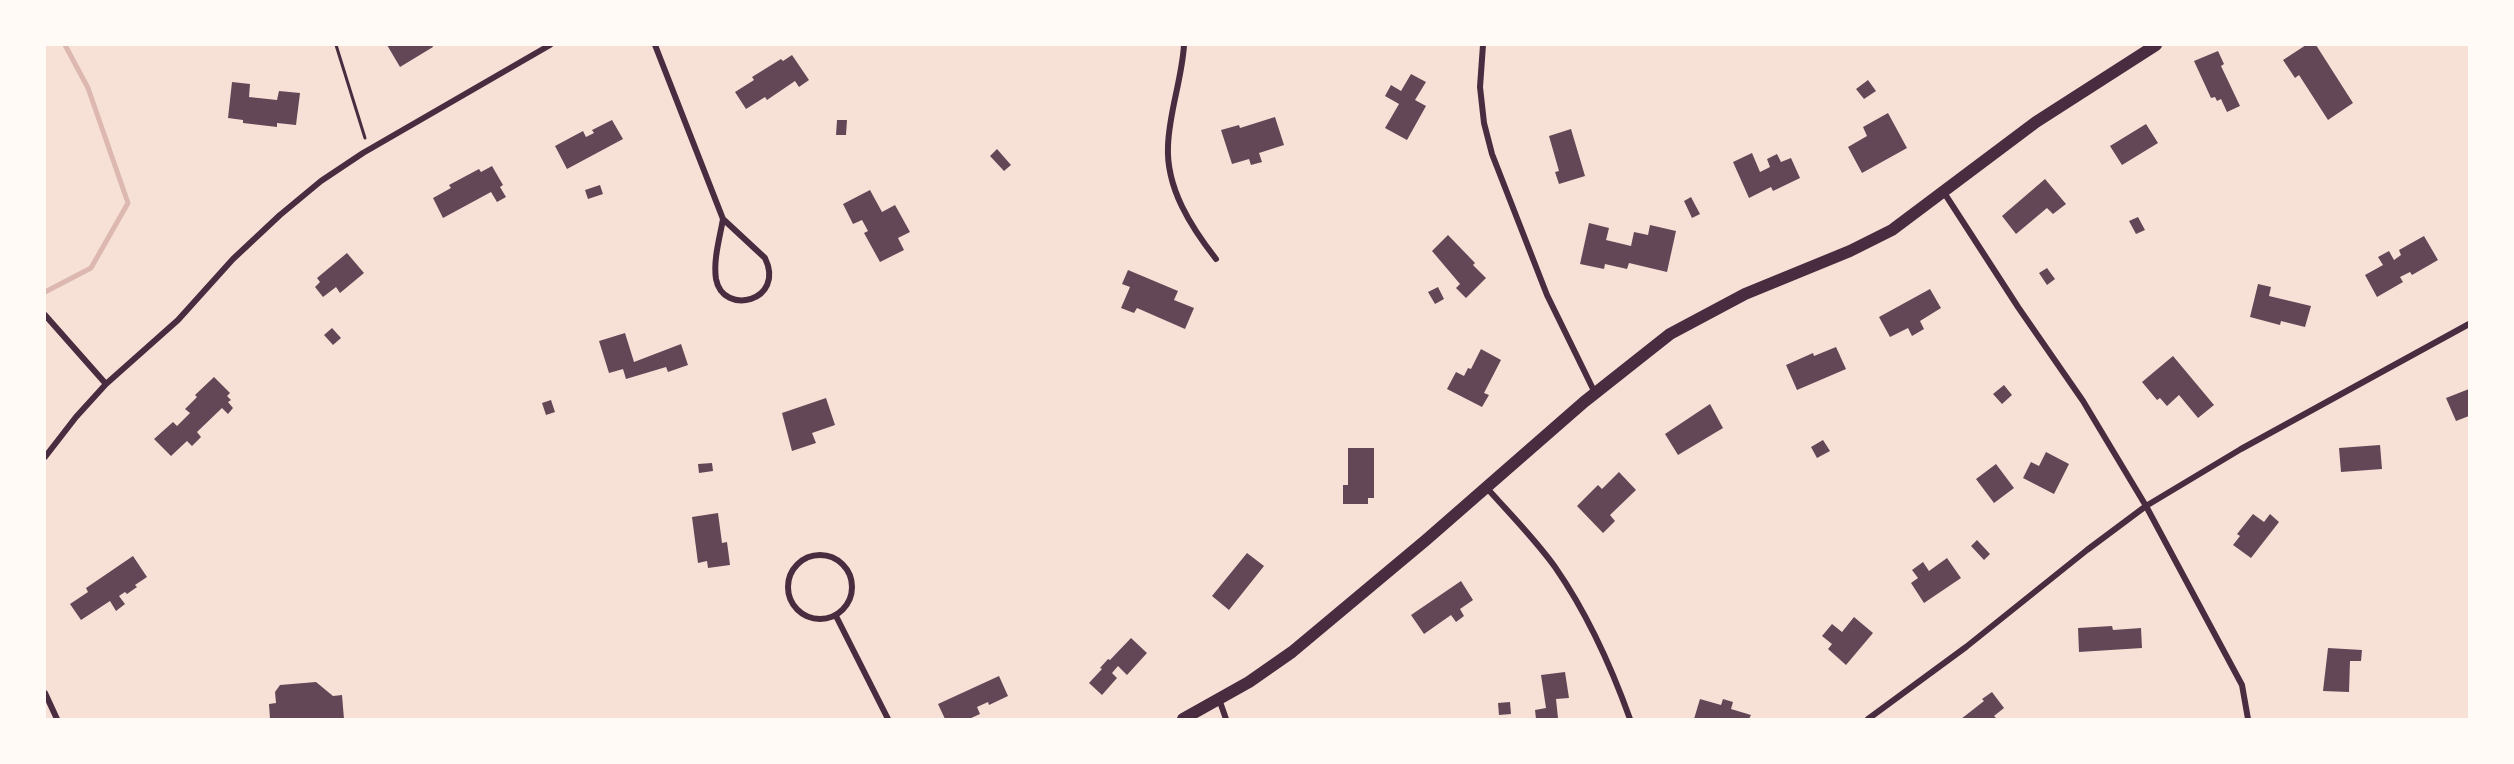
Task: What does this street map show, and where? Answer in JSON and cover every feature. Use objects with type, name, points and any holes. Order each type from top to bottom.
[{"type":"main road","points":[[1183,719],[1249,682],[1292,652],[1426,540],[1485,486],[1595,393],[1670,334],[1745,294],[1850,251],[1892,230],[2036,122],[2156,45]]},
{"type":"street","points":[[45,457],[76,417],[106,384],[178,320],[234,259],[280,215],[321,181],[377,144],[550,45]]},
{"type":"street","points":[[655,45],[723,219],[759,251],[769,266],[768,284],[757,297],[740,301],[724,293],[718,286],[716,268],[723,219]]},
{"type":"street","points":[[1184,45],[1182,71],[1168,145],[1169,165],[1182,206],[1195,233],[1216,259]]},
{"type":"street","points":[[1483,45],[1480,87],[1484,123],[1492,154],[1547,295],[1595,393]]},
{"type":"street","points":[[1943,190],[2018,308],[2083,401],[2146,506],[2242,685],[2248,719]]},
{"type":"street","points":[[45,315],[106,384]]},
{"type":"street","points":[[1869,719],[1966,647],[2086,550],[2146,506],[2241,449],[2469,324]]},
{"type":"street","points":[[1485,486],[1555,567],[1588,622],[1617,684],[1630,719]]},
{"type":"street","points":[[829,556],[846,568],[851,578],[853,589],[850,600],[836,616],[815,620],[805,616],[790,602],[788,581],[798,563],[807,557],[829,556]]},
{"type":"street","points":[[836,616],[888,719]]},
{"type":"street","points":[[45,693],[57,719]]},
{"type":"street","points":[[1219,699],[1226,719]]},
{"type":"path","points":[[336,45],[369,149]]},
{"type":"building","points":[[387,45],[432,45],[433,47],[400,67]]},
{"type":"building","points":[[2306,45],[2316,45],[2353,103],[2328,120],[2299,75],[2295,78],[2283,60]]},
{"type":"building","points":[[2218,51],[2224,64],[2221,66],[2240,106],[2227,112],[2221,99],[2217,101],[2215,97],[2211,98],[2194,61]]},
{"type":"building","points":[[792,55],[809,80],[799,87],[795,81],[767,100],[765,97],[746,109],[735,92],[754,80],[752,77]]},
{"type":"building","points":[[1411,74],[1426,82],[1415,100],[1426,106],[1407,140],[1385,128],[1399,104],[1385,96],[1391,85],[1401,91]]},
{"type":"building","points":[[1868,80],[1876,91],[1864,99],[1856,89]]},
{"type":"building","points":[[232,82],[250,84],[249,97],[277,100],[279,91],[300,93],[296,125],[277,123],[277,127],[243,123],[243,120],[228,118]]},
{"type":"building","points":[[1888,113],[1907,148],[1862,173],[1848,147],[1867,136],[1863,127]]},
{"type":"building","points":[[1275,117],[1284,145],[1259,153],[1262,162],[1251,165],[1249,159],[1232,164],[1221,130],[1239,125],[1240,128]]},
{"type":"building","points":[[612,120],[623,139],[567,169],[555,146],[583,131],[586,137],[594,133],[592,130]]},
{"type":"building","points":[[837,120],[847,120],[846,135],[836,135]]},
{"type":"building","points":[[2146,124],[2158,143],[2122,165],[2110,146]]},
{"type":"building","points":[[1571,129],[1585,176],[1559,184],[1555,172],[1559,171],[1549,136]]},
{"type":"building","points":[[997,149],[1011,165],[1004,171],[990,156]]},
{"type":"building","points":[[1752,153],[1760,172],[1770,167],[1767,159],[1777,154],[1781,162],[1791,158],[1800,178],[1773,191],[1771,187],[1749,198],[1733,162]]},
{"type":"building","points":[[492,166],[503,185],[500,187],[506,197],[497,202],[491,192],[443,218],[433,198],[451,188],[449,185],[479,169],[481,172]]},
{"type":"building","points":[[2045,179],[2066,204],[2053,214],[2047,208],[2016,234],[2002,216]]},
{"type":"building","points":[[600,185],[603,194],[588,199],[585,190]]},
{"type":"building","points":[[870,190],[882,212],[895,205],[910,232],[898,238],[904,250],[880,262],[864,233],[868,231],[862,220],[853,224],[843,204]]},
{"type":"building","points":[[1691,197],[1700,214],[1692,218],[1684,201]]},
{"type":"building","points":[[2138,217],[2145,230],[2136,234],[2129,221]]},
{"type":"building","points":[[1589,223],[1609,228],[1606,240],[1631,246],[1634,232],[1648,235],[1650,225],[1676,231],[1667,272],[1629,263],[1627,269],[1605,264],[1604,269],[1580,264]]},
{"type":"building","points":[[1448,235],[1486,278],[1466,298],[1456,288],[1460,284],[1432,251]]},
{"type":"building","points":[[2424,236],[2438,260],[2412,275],[2410,272],[2400,277],[2403,282],[2377,297],[2365,275],[2383,265],[2378,257],[2389,251],[2394,260],[2401,255],[2399,250]]},
{"type":"building","points":[[347,253],[364,273],[340,293],[336,287],[323,297],[315,287],[320,282],[317,278]]},
{"type":"building","points":[[2047,268],[2055,279],[2047,285],[2039,273]]},
{"type":"building","points":[[1128,270],[1178,291],[1174,300],[1194,308],[1185,329],[1137,308],[1134,313],[1121,308],[1130,287],[1122,284]]},
{"type":"building","points":[[2258,284],[2271,287],[2269,296],[2311,306],[2305,327],[2281,321],[2280,325],[2250,317]]},
{"type":"building","points":[[1438,287],[1444,299],[1435,304],[1428,292]]},
{"type":"building","points":[[1930,289],[1941,308],[1920,321],[1924,329],[1912,336],[1908,328],[1890,337],[1879,317]]},
{"type":"building","points":[[332,328],[341,338],[333,345],[324,335]]},
{"type":"building","points":[[625,333],[634,362],[681,344],[688,365],[668,372],[666,367],[626,379],[623,369],[609,373],[599,341]]},
{"type":"building","points":[[1836,347],[1846,369],[1797,390],[1786,365],[1813,353],[1814,356]]},
{"type":"building","points":[[1481,349],[1501,360],[1484,393],[1489,395],[1482,407],[1447,389],[1456,372],[1464,376],[1468,368],[1471,369]]},
{"type":"building","points":[[2173,356],[2214,405],[2198,418],[2179,395],[2167,406],[2160,398],[2157,400],[2142,382]]},
{"type":"building","points":[[214,377],[230,393],[227,396],[231,400],[228,402],[233,408],[228,414],[222,408],[197,432],[201,437],[192,446],[187,441],[171,456],[154,439],[173,422],[177,426],[190,413],[185,409],[197,397],[195,395]]},
{"type":"building","points":[[2004,385],[2012,395],[2002,404],[1993,394]]},
{"type":"building","points":[[2469,389],[2469,416],[2456,421],[2446,398]]},
{"type":"building","points":[[826,398],[835,425],[812,433],[816,443],[792,451],[782,413]]},
{"type":"building","points":[[551,400],[555,412],[546,415],[542,403]]},
{"type":"building","points":[[1710,404],[1723,428],[1678,455],[1665,434]]},
{"type":"building","points":[[1823,440],[1830,451],[1817,458],[1811,447]]},
{"type":"building","points":[[2380,445],[2382,469],[2341,472],[2339,448]]},
{"type":"building","points":[[1348,448],[1374,448],[1374,498],[1368,498],[1368,504],[1343,504],[1343,485],[1348,485]]},
{"type":"building","points":[[2046,452],[2069,464],[2054,494],[2023,478],[2031,462],[2039,466]]},
{"type":"building","points":[[712,463],[713,471],[699,473],[698,464]]},
{"type":"building","points":[[1996,464],[2014,488],[1994,503],[1976,479]]},
{"type":"building","points":[[1619,472],[1636,490],[1610,515],[1615,521],[1603,533],[1577,506],[1598,485],[1602,489]]},
{"type":"building","points":[[718,513],[722,543],[727,542],[730,565],[708,568],[707,561],[698,563],[692,517]]},
{"type":"building","points":[[2253,514],[2264,522],[2270,514],[2279,522],[2251,558],[2233,545],[2240,536],[2237,534]]},
{"type":"building","points":[[1977,540],[1990,554],[1984,560],[1971,546]]},
{"type":"building","points":[[1247,553],[1264,566],[1229,610],[1212,596]]},
{"type":"building","points":[[133,556],[147,577],[127,594],[125,592],[119,596],[125,604],[116,611],[110,601],[81,620],[70,604],[88,592],[86,588]]},
{"type":"building","points":[[1947,558],[1961,578],[1924,603],[1911,583],[1918,578],[1912,570],[1923,562],[1929,571]]},
{"type":"building","points":[[1461,581],[1473,600],[1460,609],[1464,616],[1456,622],[1451,615],[1424,634],[1411,615]]},
{"type":"building","points":[[1854,617],[1873,633],[1846,665],[1828,649],[1832,644],[1822,636],[1832,624],[1842,632]]},
{"type":"building","points":[[2112,626],[2113,630],[2141,628],[2142,648],[2079,652],[2078,628]]},
{"type":"building","points":[[1131,638],[1147,653],[1127,675],[1118,666],[1112,673],[1117,678],[1102,695],[1089,683],[1108,659],[1110,660]]},
{"type":"building","points":[[2328,648],[2362,650],[2361,661],[2350,661],[2349,692],[2323,691]]},
{"type":"building","points":[[1565,672],[1569,698],[1556,699],[1558,718],[1536,719],[1535,710],[1546,708],[1541,675]]},
{"type":"building","points":[[999,676],[1008,696],[989,705],[988,702],[977,707],[980,714],[969,719],[945,719],[938,704]]},
{"type":"building","points":[[316,682],[333,696],[342,695],[344,719],[270,719],[269,704],[276,703],[275,692],[280,685]]},
{"type":"building","points":[[1992,692],[2004,708],[1994,716],[1997,719],[1961,719],[1984,701],[1982,699]]},
{"type":"building","points":[[1700,699],[1721,705],[1723,699],[1733,702],[1731,709],[1751,715],[1749,719],[1694,719]]},
{"type":"building","points":[[1510,702],[1511,714],[1499,715],[1498,703]]},
{"type":"waterway","points":[[45,292],[91,268],[128,203],[88,88],[65,45]]}]
